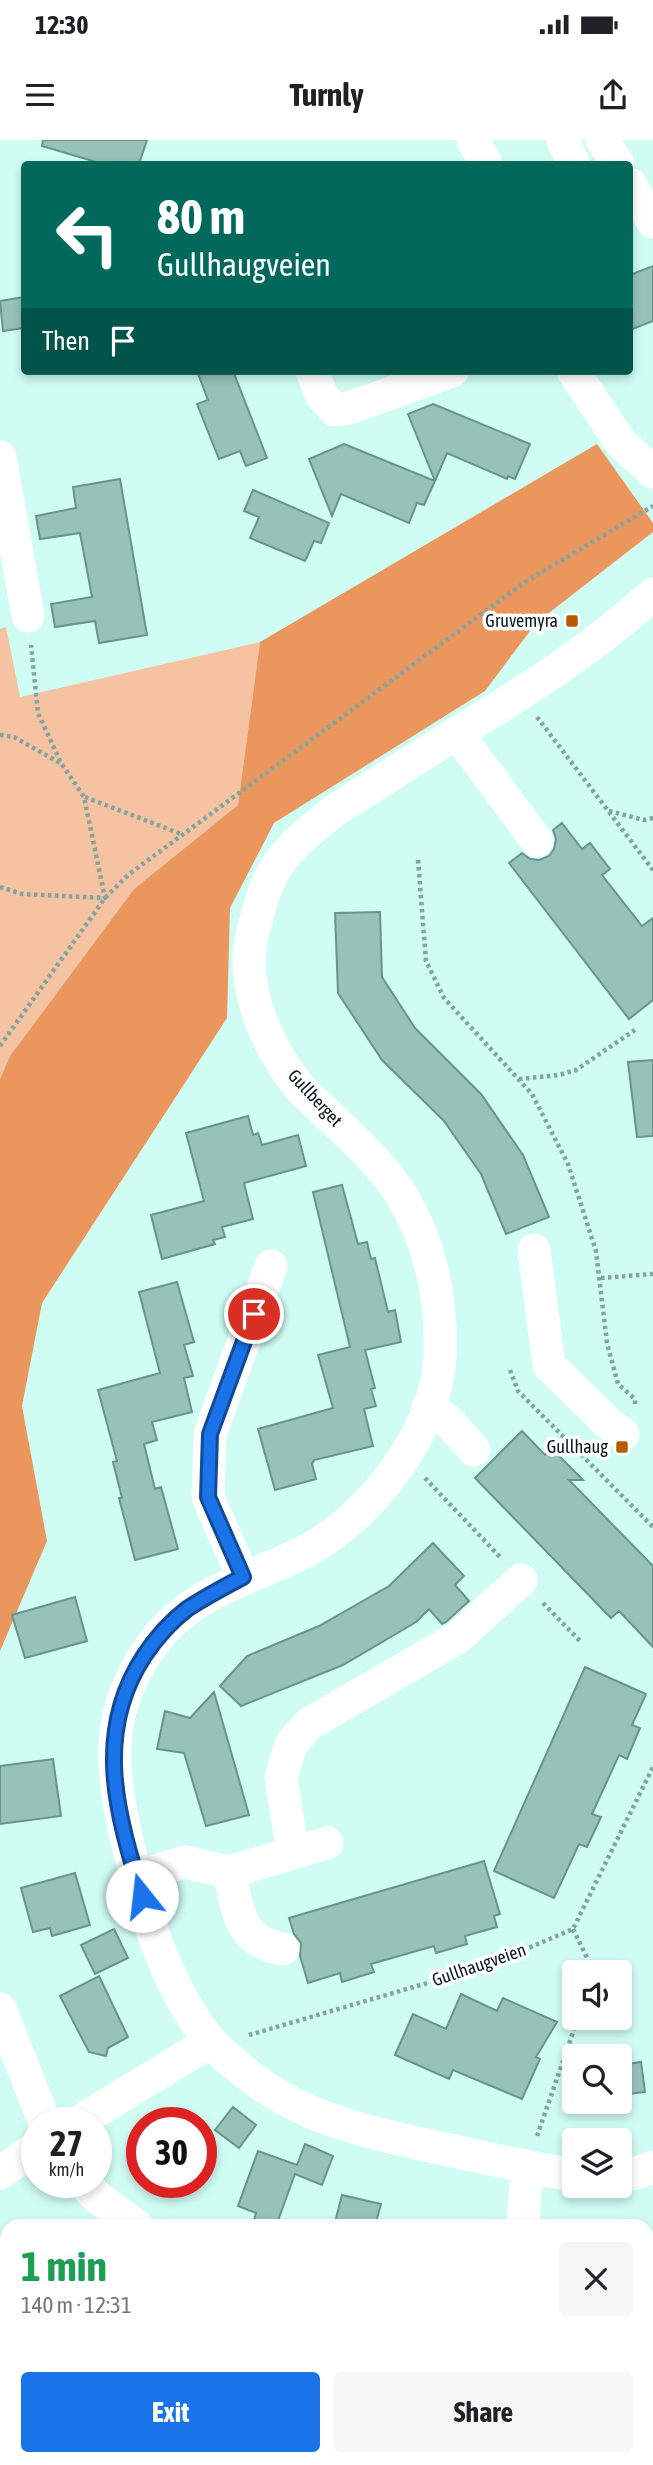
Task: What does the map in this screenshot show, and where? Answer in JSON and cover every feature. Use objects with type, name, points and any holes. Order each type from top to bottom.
[{"type":"street","points":[[473,140],[484,161]]},
{"type":"street","points":[[563,140],[573,161]]},
{"type":"street","points":[[602,140],[616,161]]},
{"type":"street","points":[[633,189],[653,222]]},
{"type":"street","points":[[314,375],[323,396],[335,410],[349,408],[410,378],[428,375]]},
{"type":"street","points":[[576,375],[621,443],[653,472]]},
{"type":"street","points":[[0,457],[28,616]]},
{"type":"street","name":"Gullberget","points":[[428,1407],[440,1361],[439,1300],[431,1257],[416,1222],[380,1166],[298,1086],[279,1057],[263,1026],[254,996],[249,961],[254,925],[264,891],[276,867],[310,830],[334,811],[521,695],[620,625],[653,594]]},
{"type":"street","points":[[457,733],[537,841]]},
{"type":"street","points":[[534,1250],[550,1364],[608,1423],[630,1423]]},
{"type":"street","points":[[243,1577],[208,1497],[210,1434],[271,1266]]},
{"type":"street","points":[[474,1450],[449,1422],[428,1407],[405,1458],[386,1483],[337,1532],[305,1551],[243,1577],[196,1604],[164,1629],[137,1667],[117,1714],[114,1738],[117,1800],[155,1937],[188,2009],[210,2042],[267,2090],[313,2115],[361,2131],[562,2173]]},
{"type":"street","points":[[293,1853],[281,1778],[291,1744],[309,1724],[457,1638],[521,1580]]},
{"type":"street","points":[[136,1876],[185,1862],[229,1872],[327,1843]]},
{"type":"street","points":[[229,1872],[241,1920],[251,1937],[264,1946],[283,1949]]},
{"type":"street","points":[[0,2009],[39,2107]]},
{"type":"street","points":[[103,2107],[210,2042]]},
{"type":"street","points":[[0,2172],[21,2158]]},
{"type":"street","points":[[523,2219],[527,2167]]},
{"type":"street","points":[[632,2174],[653,2167]]},
{"type":"street","points":[[98,2198],[127,2219]]},
{"type":"path","points":[[0,1046],[105,898],[128,875],[525,582],[653,506]]},
{"type":"path","points":[[28,616],[38,713],[61,763],[84,797],[105,898]]},
{"type":"path","points":[[521,695],[653,870]]},
{"type":"path","points":[[0,735],[14,737],[61,763]]},
{"type":"path","points":[[84,797],[182,834]]},
{"type":"path","points":[[608,811],[644,820],[653,818]]},
{"type":"path","points":[[418,860],[426,961],[444,998],[532,1094],[568,1164],[596,1251],[607,1343],[618,1384],[635,1399],[630,1423]]},
{"type":"path","points":[[0,887],[22,894],[105,898]]},
{"type":"path","points":[[518,1079],[559,1075],[576,1070],[635,1030]]},
{"type":"path","points":[[601,1278],[653,1274]]},
{"type":"path","points":[[510,1370],[518,1391],[653,1527]]},
{"type":"path","points":[[405,1458],[581,1642]]},
{"type":"path","points":[[588,1960],[573,1929],[653,1767]]},
{"type":"path","name":"Gullhaugveien","points":[[210,2042],[257,2034],[489,1965],[573,1929]]},
{"type":"path","points":[[527,2167],[573,2030]]},
{"type":"shaded area","points":[[597,444],[653,523],[653,532],[536,623],[485,691],[274,823],[230,908],[227,1018],[42,1303],[22,1406],[47,1541],[0,1651],[0,1079],[10,1056],[134,889],[238,805],[260,642]]},
{"type":"shaded area","points":[[6,627],[20,697],[260,642],[238,805],[134,889],[10,1056],[0,1079],[0,629]]},
{"type":"building","points":[[43,140],[147,140],[140,161],[93,161],[42,146]]},
{"type":"building","points":[[653,266],[653,321],[633,329],[633,274]]},
{"type":"building","points":[[21,298],[21,328],[3,331],[0,301]]},
{"type":"building","points":[[199,375],[235,375],[267,458],[246,466],[240,451],[219,459],[197,404],[208,400]]},
{"type":"building","points":[[433,404],[530,444],[515,479],[508,476],[507,479],[447,453],[435,481],[408,414]]},
{"type":"building","points":[[344,444],[435,481],[424,505],[417,503],[409,523],[341,494],[332,516],[309,459]]},
{"type":"building","points":[[120,479],[147,635],[99,643],[95,621],[55,627],[51,604],[92,597],[80,533],[40,539],[36,516],[76,508],[73,487]]},
{"type":"building","points":[[253,490],[329,523],[321,543],[314,541],[305,561],[250,538],[259,517],[244,511]]},
{"type":"building","points":[[562,823],[582,849],[590,843],[610,869],[602,875],[642,926],[653,918],[653,1000],[629,1019],[509,863],[522,853],[530,859],[539,860],[549,856],[556,839],[553,830]]},
{"type":"building","points":[[380,912],[382,977],[415,1028],[481,1094],[523,1155],[549,1217],[506,1234],[481,1174],[444,1121],[382,1060],[338,993],[335,913]]},
{"type":"building","points":[[653,1060],[653,1136],[637,1137],[628,1062]]},
{"type":"building","points":[[248,1116],[253,1135],[258,1133],[262,1145],[298,1135],[306,1166],[244,1183],[253,1219],[222,1227],[225,1237],[213,1240],[215,1244],[162,1259],[151,1215],[204,1201],[186,1133]]},
{"type":"building","points":[[342,1185],[358,1244],[367,1242],[371,1259],[375,1258],[388,1312],[395,1310],[401,1342],[365,1350],[375,1388],[371,1389],[376,1406],[364,1409],[373,1446],[314,1460],[312,1464],[316,1479],[275,1490],[258,1429],[333,1408],[318,1355],[350,1347],[313,1192]]},
{"type":"building","points":[[177,1282],[194,1342],[184,1345],[193,1376],[184,1378],[192,1412],[152,1422],[157,1440],[144,1444],[155,1489],[161,1487],[178,1549],[135,1560],[119,1498],[122,1498],[113,1462],[117,1461],[98,1390],[160,1373],[139,1292]]},
{"type":"building","points":[[522,1431],[545,1455],[552,1449],[583,1480],[569,1480],[653,1566],[653,1647],[619,1611],[611,1618],[475,1478]]},
{"type":"building","points":[[433,1543],[464,1576],[455,1585],[469,1601],[446,1622],[442,1624],[429,1609],[416,1622],[343,1665],[241,1706],[220,1686],[247,1656],[319,1626],[389,1586]]},
{"type":"building","points":[[75,1597],[87,1641],[25,1658],[12,1615]]},
{"type":"building","points":[[585,1667],[646,1694],[632,1725],[640,1728],[627,1759],[619,1755],[592,1814],[601,1817],[587,1847],[579,1844],[554,1898],[494,1871]]},
{"type":"building","points":[[214,1692],[249,1815],[206,1826],[184,1753],[157,1749],[165,1711],[190,1718]]},
{"type":"building","points":[[53,1759],[61,1816],[0,1824],[0,1766]]},
{"type":"building","points":[[484,1861],[500,1914],[494,1916],[497,1927],[465,1936],[467,1944],[436,1953],[434,1946],[371,1964],[374,1972],[342,1982],[340,1973],[308,1983],[300,1956],[301,1943],[294,1934],[289,1918]]},
{"type":"building","points":[[75,1873],[90,1925],[52,1936],[50,1928],[33,1932],[21,1888]]},
{"type":"building","points":[[114,1929],[128,1958],[95,1974],[81,1945]]},
{"type":"building","points":[[99,1976],[128,2037],[108,2048],[106,2056],[89,2052],[60,1996]]},
{"type":"building","points":[[461,1994],[497,2011],[503,1998],[557,2022],[536,2057],[540,2059],[522,2099],[453,2070],[449,2079],[395,2055],[413,2014],[446,2029]]},
{"type":"building","points":[[641,2062],[645,2092],[632,2094],[632,2063]]},
{"type":"building","points":[[233,2107],[256,2125],[239,2148],[217,2132],[217,2127]]},
{"type":"building","points":[[305,2144],[333,2156],[322,2185],[295,2174],[279,2219],[254,2219],[256,2213],[238,2206],[258,2151],[297,2165]]},
{"type":"building","points":[[342,2195],[381,2204],[377,2219],[336,2219]]},
{"type":"place","name":"Gruvemyra","points":[[572,621]]},
{"type":"place","name":"Gullhaug","points":[[622,1447]]},
{"type":"route","points":[[142,1896],[117,1800],[114,1766],[117,1714],[137,1667],[164,1629],[205,1597],[243,1577],[208,1497],[210,1434],[254,1314]]}]
